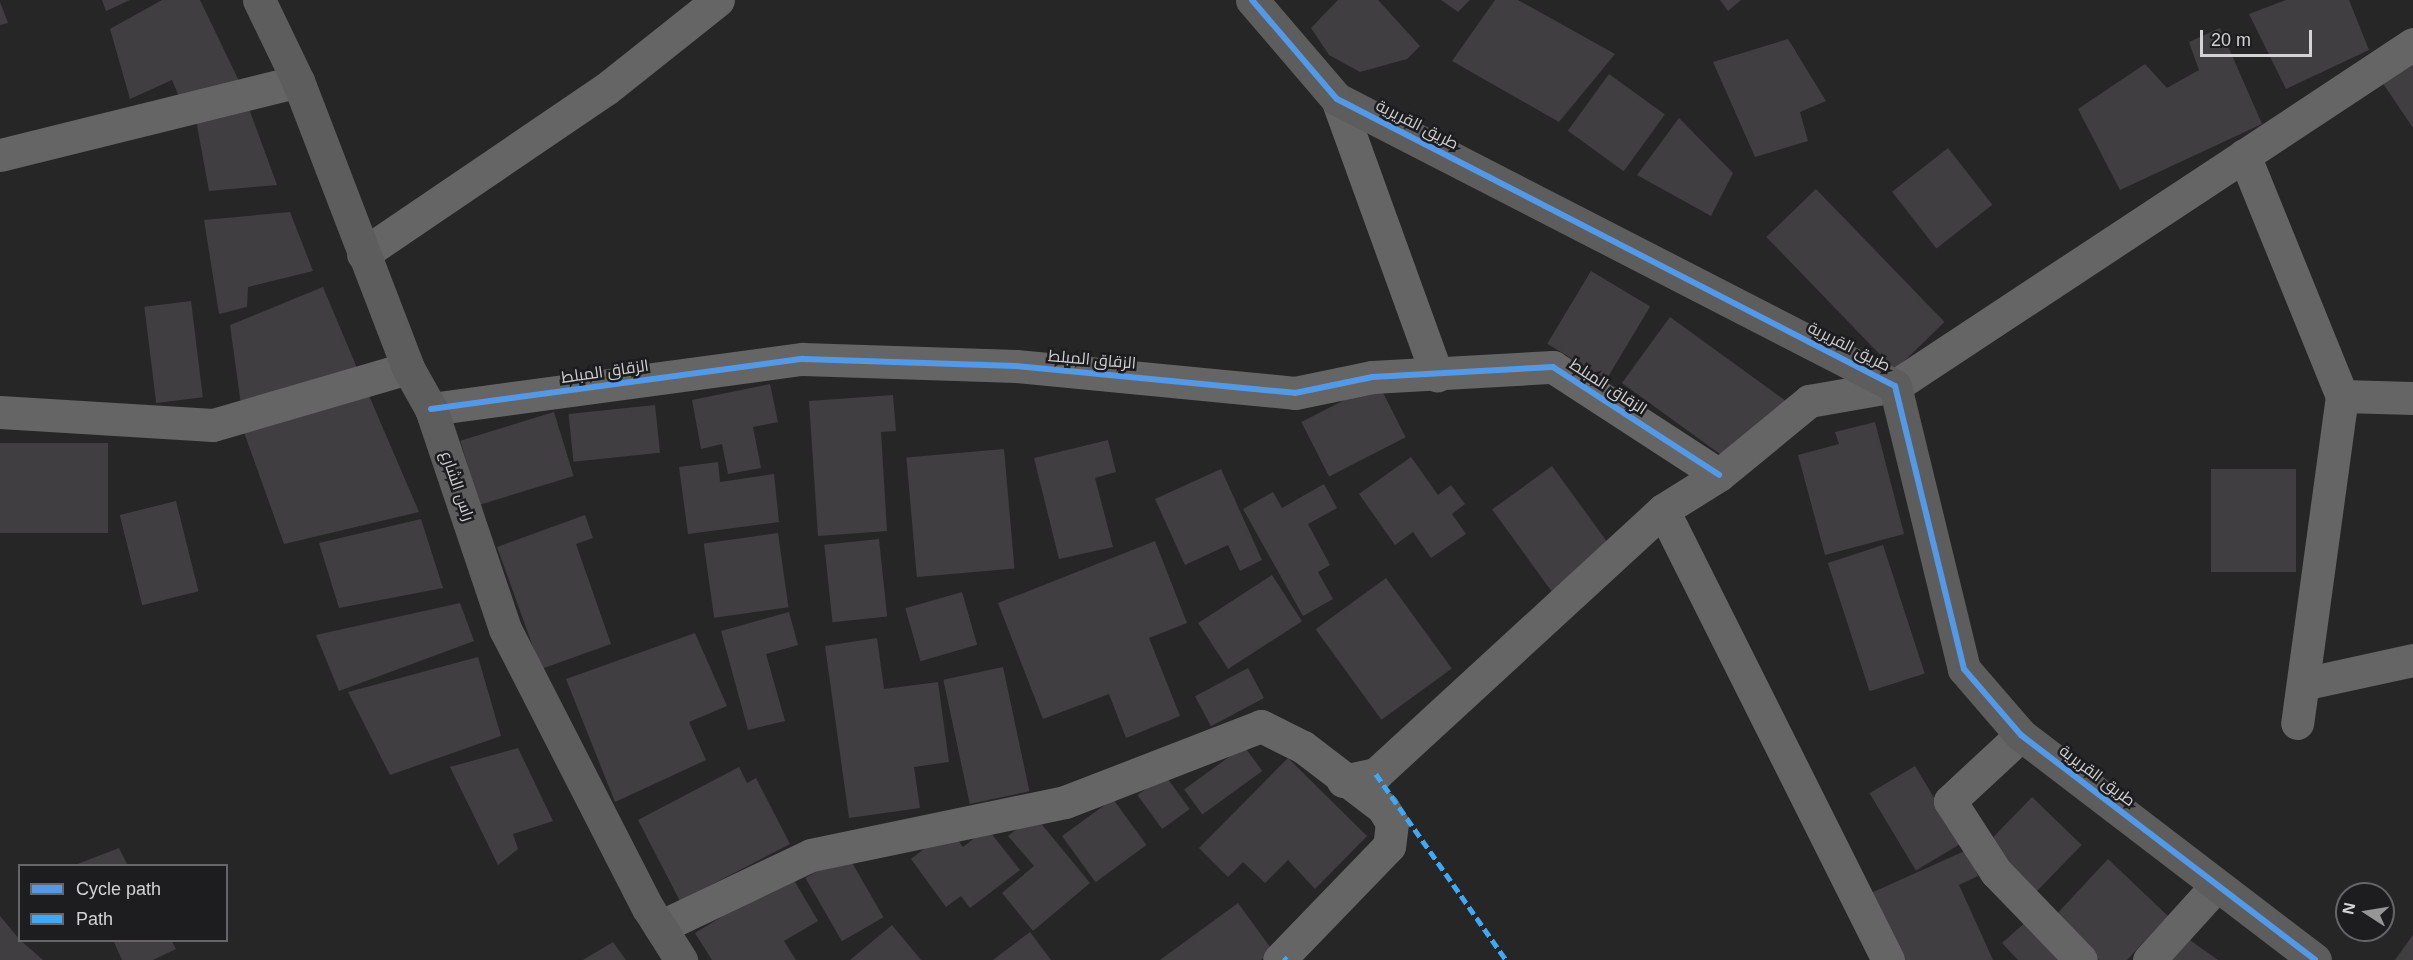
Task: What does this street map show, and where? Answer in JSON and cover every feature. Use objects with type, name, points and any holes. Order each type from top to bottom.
[{"type":"street","name":"راس الشارع","points":[[259,0],[298,81],[408,368],[431,409],[505,629],[660,927],[681,960]]},
{"type":"street","points":[[363,254],[606,88],[718,0]]},
{"type":"street","name":"طريق القريرية","points":[[1252,0],[1337,99],[1895,386],[1964,669],[2021,735],[2315,960]]},
{"type":"street","points":[[1343,781],[1376,774],[1663,510],[1719,475],[1809,401],[1895,386],[2413,44]]},
{"type":"street","points":[[0,155],[298,81]]},
{"type":"street","points":[[1337,99],[1437,375]]},
{"type":"street","points":[[2244,154],[2342,396],[2297,723]]},
{"type":"street","name":"الزقاق المبلط","points":[[431,409],[803,359],[1016,366],[1295,393],[1372,377],[1553,367],[1719,475]]},
{"type":"street","points":[[0,411],[213,425],[408,368]]},
{"type":"street","points":[[2342,396],[2413,398]]},
{"type":"street","points":[[1663,510],[1888,960]]},
{"type":"street","points":[[2303,684],[2413,660]]},
{"type":"street","points":[[660,927],[811,855],[1065,802],[1195,755],[1261,726],[1303,747],[1343,781],[1383,808],[1392,823],[1389,846],[1279,960]]},
{"type":"street","points":[[2021,735],[1950,801],[1996,872],[2081,960]]},
{"type":"street","points":[[2149,960],[2217,885]]},
{"type":"building","points":[[102,0],[130,0],[106,11]]},
{"type":"building","points":[[162,0],[200,0],[239,81],[181,101],[172,80],[130,99],[110,29]]},
{"type":"building","points":[[1338,0],[1378,0],[1420,46],[1407,59],[1360,72],[1329,55],[1311,28]]},
{"type":"building","points":[[1441,0],[1470,0],[1458,12]]},
{"type":"building","points":[[1495,0],[1518,0],[1615,54],[1559,122],[1452,61]]},
{"type":"building","points":[[1720,0],[1741,0],[1728,11]]},
{"type":"building","points":[[2286,0],[2349,0],[2369,50],[2286,89],[2249,14]]},
{"type":"building","points":[[0,2],[8,23],[0,25]]},
{"type":"building","points":[[2220,28],[2262,124],[2120,190],[2078,109],[2145,64],[2167,88],[2199,70],[2189,42]]},
{"type":"building","points":[[1788,39],[1826,101],[1800,112],[1808,141],[1755,157],[1713,62]]},
{"type":"building","points":[[2413,61],[2413,128],[2382,82]]},
{"type":"building","points":[[1609,74],[1665,115],[1624,171],[1568,131]]},
{"type":"building","points":[[248,106],[277,185],[209,191],[196,120]]},
{"type":"building","points":[[1679,118],[1733,173],[1711,216],[1637,175]]},
{"type":"building","points":[[1948,148],[1992,205],[1936,248],[1892,192]]},
{"type":"building","points":[[1816,189],[1945,322],[1895,370],[1766,237]]},
{"type":"building","points":[[290,212],[313,271],[248,287],[247,307],[219,314],[204,220]]},
{"type":"building","points":[[1591,271],[1650,307],[1606,379],[1547,344]]},
{"type":"building","points":[[323,287],[357,368],[241,405],[230,325]]},
{"type":"building","points":[[191,301],[203,397],[156,403],[144,307]]},
{"type":"building","points":[[1670,317],[1797,409],[1724,457],[1622,383]]},
{"type":"building","points":[[1378,383],[1406,437],[1329,476],[1301,422]]},
{"type":"building","points":[[364,384],[419,512],[284,544],[241,424]]},
{"type":"building","points":[[770,384],[778,422],[753,427],[761,468],[728,474],[722,444],[701,449],[692,400]]},
{"type":"building","points":[[893,395],[896,431],[881,432],[887,531],[818,536],[809,401]]},
{"type":"building","points":[[655,405],[660,453],[573,462],[568,414]]},
{"type":"building","points":[[554,412],[574,476],[480,505],[460,441]]},
{"type":"building","points":[[1875,422],[1904,534],[1825,555],[1798,455],[1839,444],[1835,432]]},
{"type":"building","points":[[1108,440],[1116,472],[1095,478],[1113,547],[1059,559],[1034,458]]},
{"type":"building","points":[[0,443],[108,443],[108,533],[0,533]]},
{"type":"building","points":[[1004,449],[1014,569],[917,577],[906,458]]},
{"type":"building","points":[[1411,457],[1438,495],[1451,485],[1465,504],[1452,514],[1466,534],[1431,558],[1413,532],[1395,545],[1359,494]]},
{"type":"building","points":[[718,462],[720,482],[774,474],[779,522],[688,534],[679,467]]},
{"type":"building","points":[[1552,466],[1611,548],[1551,591],[1492,509]]},
{"type":"building","points":[[1221,469],[1262,560],[1240,571],[1228,545],[1185,565],[1155,499]]},
{"type":"building","points":[[2211,469],[2296,469],[2296,572],[2211,572]]},
{"type":"building","points":[[1324,484],[1337,508],[1308,524],[1330,565],[1318,572],[1333,599],[1303,616],[1243,509],[1273,492],[1282,508]]},
{"type":"building","points":[[176,501],[198,591],[142,605],[120,515]]},
{"type":"building","points":[[585,515],[593,538],[576,544],[611,644],[541,669],[497,547]]},
{"type":"building","points":[[421,519],[443,588],[339,608],[319,543]]},
{"type":"building","points":[[778,533],[788,607],[714,618],[704,543]]},
{"type":"building","points":[[879,539],[887,617],[832,622],[824,545]]},
{"type":"building","points":[[1155,541],[1187,623],[1149,638],[1180,716],[1126,738],[1109,694],[1043,719],[998,603]]},
{"type":"building","points":[[1883,545],[1925,673],[1870,691],[1828,563]]},
{"type":"building","points":[[1272,575],[1302,621],[1228,669],[1198,623]]},
{"type":"building","points":[[1386,578],[1452,669],[1381,720],[1316,629]]},
{"type":"building","points":[[962,592],[977,645],[920,661],[905,608]]},
{"type":"building","points":[[460,603],[474,641],[339,691],[316,635]]},
{"type":"building","points":[[789,612],[798,645],[766,654],[785,721],[748,730],[721,631]]},
{"type":"building","points":[[695,633],[727,706],[689,722],[706,760],[615,802],[566,679]]},
{"type":"building","points":[[877,638],[884,689],[938,682],[949,762],[914,767],[920,808],[849,818],[825,646]]},
{"type":"building","points":[[478,657],[501,736],[390,775],[348,692]]},
{"type":"building","points":[[1003,667],[1029,791],[970,804],[943,680]]},
{"type":"building","points":[[1248,668],[1264,698],[1211,726],[1195,696]]},
{"type":"building","points":[[1244,746],[1262,771],[1202,815],[1184,789]]},
{"type":"building","points":[[518,748],[553,821],[513,834],[518,849],[498,865],[450,767]]},
{"type":"building","points":[[1288,758],[1367,836],[1315,889],[1288,860],[1265,883],[1243,862],[1228,877],[1199,848]]},
{"type":"building","points":[[1915,766],[1961,843],[1916,870],[1870,793]]},
{"type":"building","points":[[739,767],[747,783],[756,778],[790,844],[680,901],[638,820]]},
{"type":"building","points":[[1165,775],[1190,809],[1162,829],[1137,795]]},
{"type":"building","points":[[2032,797],[2082,845],[2034,894],[1985,846]]},
{"type":"building","points":[[1113,799],[1147,845],[1096,882],[1062,836]]},
{"type":"building","points":[[1034,815],[1090,883],[1033,931],[1002,893],[1034,866],[1008,836]]},
{"type":"building","points":[[987,828],[1020,870],[970,908],[961,896],[946,907],[911,859],[950,829],[963,847]]},
{"type":"building","points":[[119,848],[127,864],[78,864]]},
{"type":"building","points":[[1967,850],[1978,876],[1959,885],[1993,960],[1901,960],[1871,893]]},
{"type":"building","points":[[847,854],[884,917],[842,941],[805,878]]},
{"type":"building","points":[[2108,859],[2168,916],[2127,960],[2099,960],[2054,917]]},
{"type":"building","points":[[791,875],[818,921],[784,941],[796,960],[712,960],[695,933]]},
{"type":"building","points":[[1238,903],[1273,951],[1261,960],[1160,960]]},
{"type":"building","points":[[0,916],[18,938],[18,942],[22,942],[43,960],[0,960]]},
{"type":"building","points":[[2027,921],[2061,960],[2018,960],[2002,943]]},
{"type":"building","points":[[892,925],[921,960],[850,960]]},
{"type":"building","points":[[1030,932],[1051,960],[993,960]]},
{"type":"building","points":[[2413,935],[2413,960],[2395,960]]},
{"type":"building","points":[[2187,938],[2218,960],[2167,960]]},
{"type":"building","points":[[114,942],[172,942],[176,949],[153,960],[122,960]]},
{"type":"building","points":[[613,942],[626,960],[583,960]]},
{"type":"marked path","points":[[1376,774],[1506,960]]},
{"type":"marked path","points":[[1284,957],[1287,960]]},
{"type":"cycle path","points":[[1252,0],[1337,99],[1895,386],[1964,669],[2021,735],[2315,960]]},
{"type":"cycle path","points":[[431,409],[803,359],[1016,366],[1295,393],[1372,377],[1553,367],[1719,475]]}]
